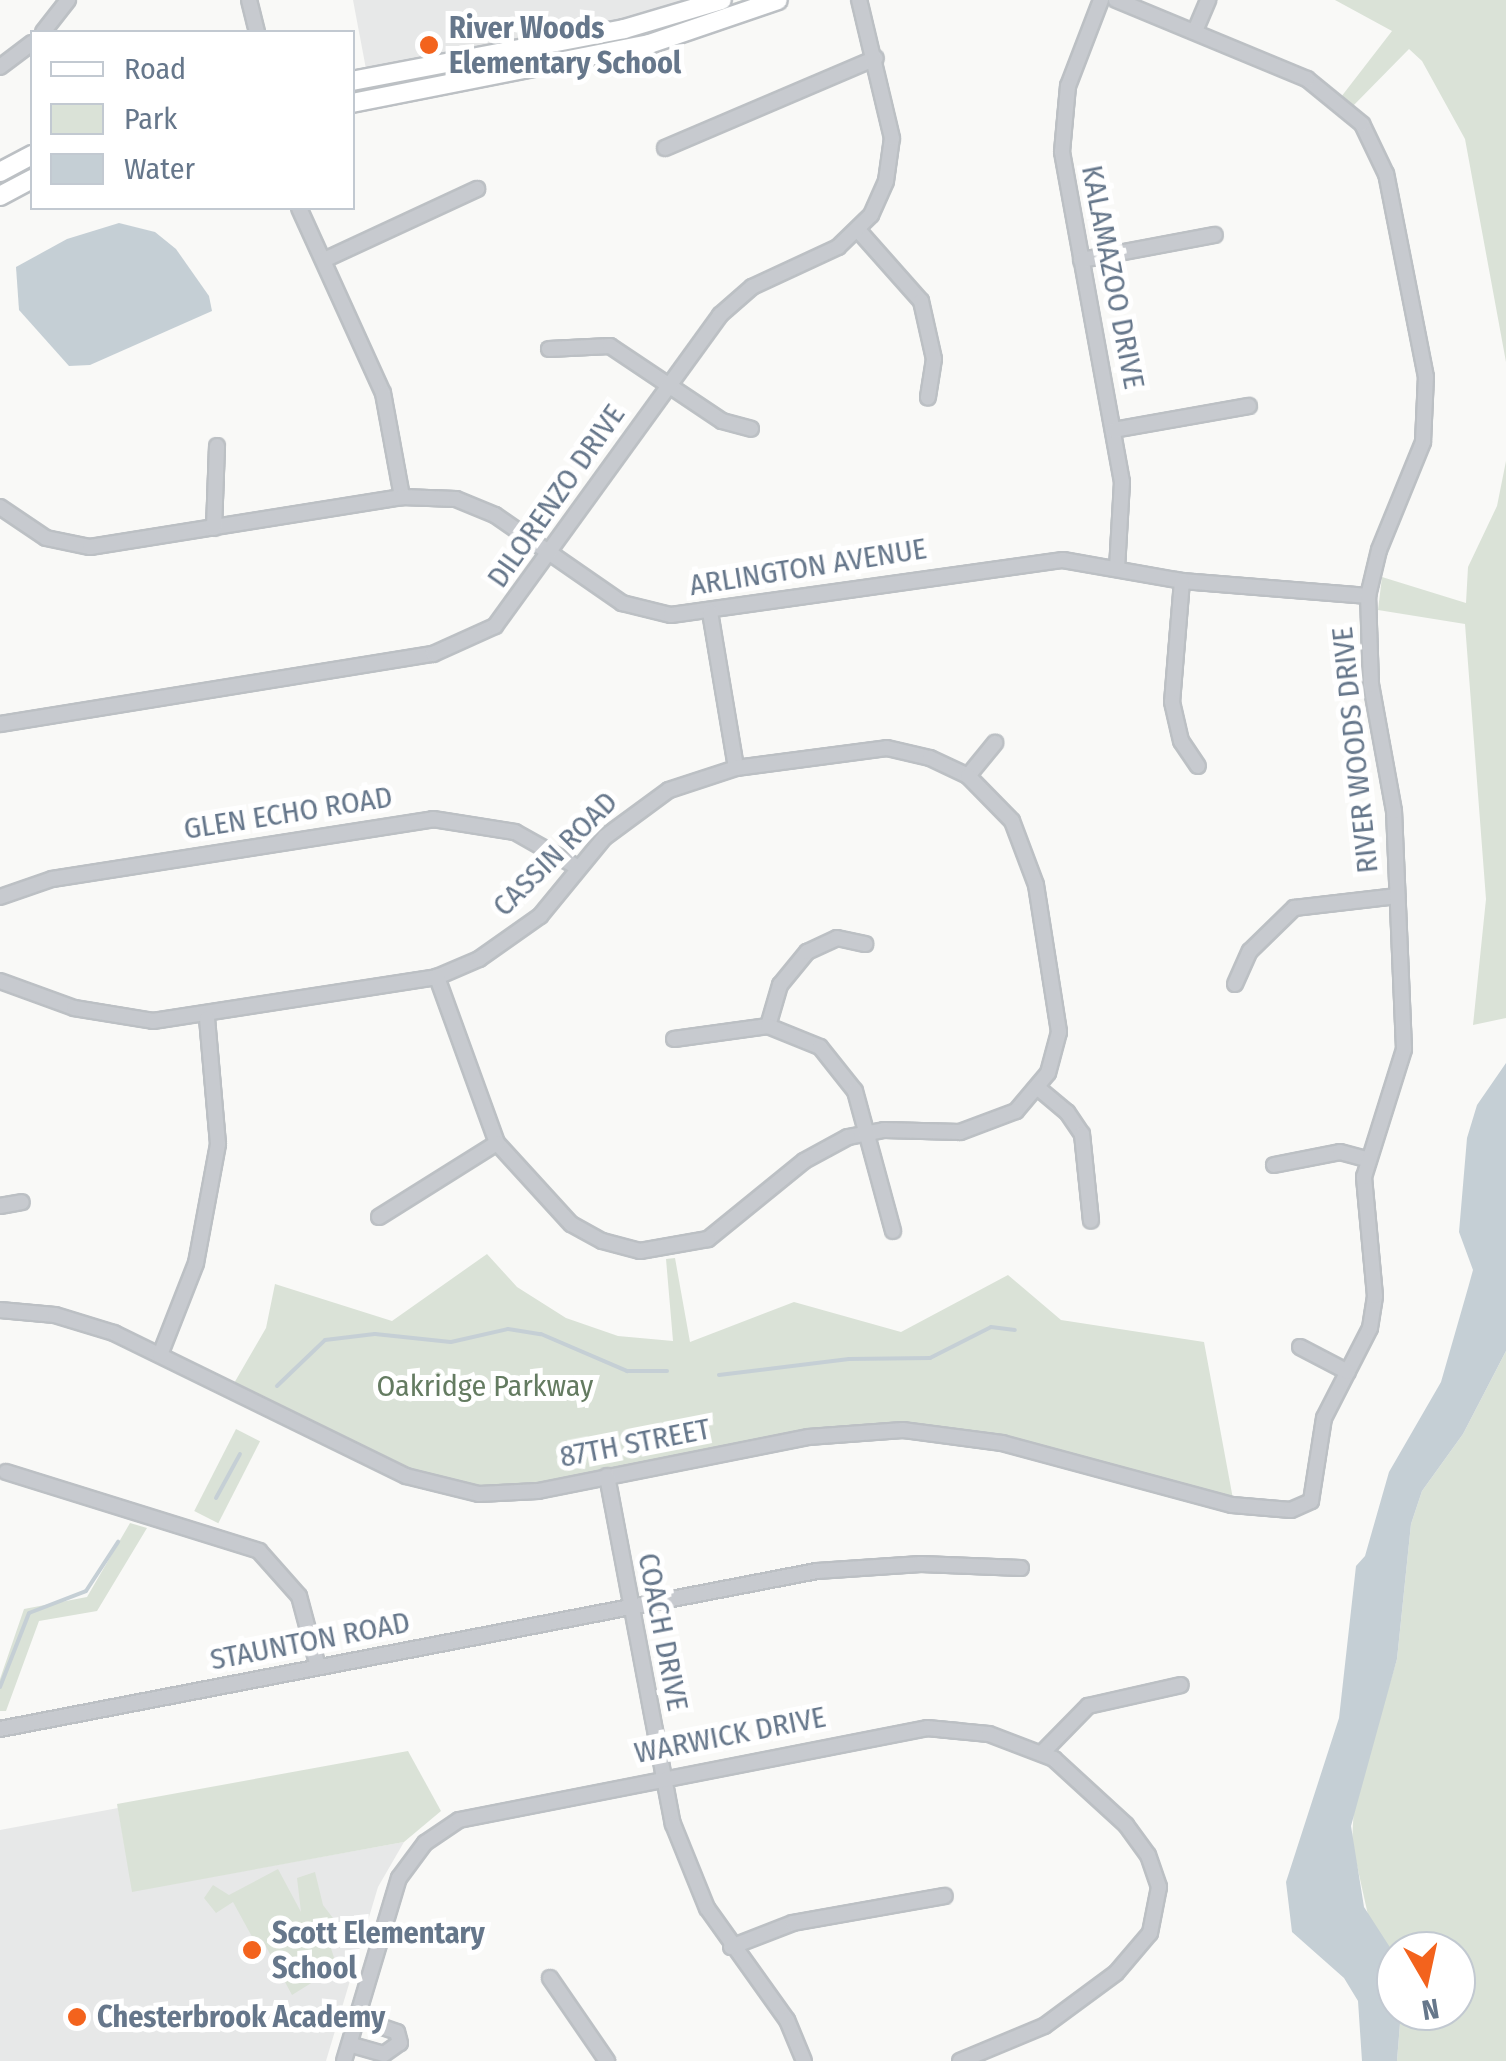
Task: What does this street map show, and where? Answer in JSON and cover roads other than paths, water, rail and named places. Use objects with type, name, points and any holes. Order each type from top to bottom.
[{"type":"main road","points":[[355,80],[624,29],[722,0]]},
{"type":"main road","points":[[355,102],[650,44],[778,0]]},
{"type":"main road","points":[[0,172],[30,156]]},
{"type":"main road","points":[[0,196],[30,179]]},
{"type":"street","points":[[46,30],[68,0]]},
{"type":"street","points":[[249,0],[256,30]]},
{"type":"street","name":"DILORENZO DRIVE","points":[[0,724],[452,650],[494,626],[736,298],[824,256],[858,230],[880,198],[890,160],[876,58],[859,0]]},
{"type":"street","name":"KALAMAZOO DRIVE","points":[[1101,0],[1068,86],[1062,130],[1063,172],[1124,499],[1117,569]]},
{"type":"street","name":"RIVER WOODS DRIVE","points":[[1116,0],[1196,31],[1334,96],[1362,124],[1386,174],[1428,411],[1368,596],[1371,684],[1394,810],[1403,1065],[1368,1159],[1362,1196],[1375,1296],[1367,1337],[1319,1432],[1307,1505]]},
{"type":"street","points":[[1196,31],[1208,0]]},
{"type":"street","points":[[0,67],[30,44]]},
{"type":"street","points":[[666,148],[876,58]]},
{"type":"street","points":[[324,260],[477,190]]},
{"type":"street","points":[[300,210],[388,408],[402,497]]},
{"type":"street","points":[[858,230],[920,301],[934,359],[928,398]]},
{"type":"street","points":[[1080,260],[1215,235]]},
{"type":"street","points":[[549,348],[610,346],[722,421],[750,429]]},
{"type":"street","points":[[1114,430],[1250,406]]},
{"type":"street","points":[[214,528],[217,446]]},
{"type":"street","name":"ARLINGTON AVENUE","points":[[0,508],[46,538],[90,547],[402,497],[468,502],[641,610],[710,612],[1002,565],[1063,560],[1182,581],[1368,596]]},
{"type":"street","points":[[1182,581],[1172,702],[1182,741],[1198,766]]},
{"type":"street","points":[[710,612],[736,768]]},
{"type":"street","points":[[437,977],[496,1143],[571,1224],[602,1242],[650,1251],[708,1239],[816,1153],[868,1131],[978,1128],[1016,1110],[1038,1088],[1053,1061],[1059,1016],[1036,885],[1012,821],[970,777],[995,742]]},
{"type":"street","name":"CASSIN ROAD","points":[[0,980],[106,1016],[207,1018],[437,977],[520,932],[646,804],[736,768],[887,748],[930,758],[970,777]]},
{"type":"street","name":"GLEN ECHO ROAD","points":[[0,897],[52,879],[433,818],[515,832],[579,868]]},
{"type":"street","points":[[1235,984],[1250,950],[1294,908],[1397,896]]},
{"type":"street","points":[[768,1026],[780,985],[807,952],[837,938],[865,944]]},
{"type":"street","points":[[160,1354],[196,1264],[218,1144],[207,1018]]},
{"type":"street","points":[[674,1039],[768,1026],[808,1040],[831,1057],[855,1091],[893,1231]]},
{"type":"street","points":[[1038,1088],[1068,1112],[1082,1134],[1092,1220]]},
{"type":"street","points":[[379,1217],[496,1143]]},
{"type":"street","points":[[1274,1165],[1340,1152],[1368,1159]]},
{"type":"street","points":[[0,1206],[22,1202]]},
{"type":"street","name":"87TH STREET","points":[[0,1310],[76,1320],[160,1354],[429,1484],[502,1494],[808,1436],[903,1430],[1002,1443],[1232,1505],[1291,1510],[1307,1505]]},
{"type":"street","points":[[1300,1347],[1348,1372]]},
{"type":"street","points":[[6,1472],[258,1551],[292,1582],[305,1606],[318,1667]]},
{"type":"street","name":"COACH DRIVE","points":[[607,1476],[663,1776],[684,1857],[731,1947],[780,2008],[804,2061]]},
{"type":"street","name":"STAUNTON ROAD","points":[[0,1728],[855,1567],[1021,1568]]},
{"type":"street","points":[[1042,1753],[1066,1722],[1098,1701],[1180,1686]]},
{"type":"street","name":"WARWICK DRIVE","points":[[344,2061],[360,2019],[394,1890],[409,1862],[440,1832],[488,1810],[913,1729],[989,1734],[1042,1753],[1094,1790],[1148,1855],[1159,1900],[1142,1945],[1062,2014],[978,2058]]},
{"type":"street","points":[[731,1947],[793,1924],[945,1896]]},
{"type":"street","points":[[550,1978],[606,2061]]},
{"type":"street","points":[[352,2045],[384,2054],[400,2043],[397,2032],[360,2019]]},
{"type":"street","points":[[960,2061],[978,2058]]},
{"type":"water","points":[[119,223],[155,232],[176,249],[209,296],[212,311],[90,365],[69,366],[19,310],[16,267],[67,239]]},
{"type":"water","points":[[1506,1063],[1506,1351],[1463,1434],[1422,1491],[1411,1524],[1397,1659],[1351,1826],[1364,1907],[1379,1931],[1376,1931],[1376,2031],[1399,2031],[1397,2061],[1362,2061],[1358,2001],[1344,1978],[1292,1932],[1286,1882],[1339,1718],[1356,1566],[1365,1556],[1389,1472],[1441,1382],[1473,1270],[1459,1232],[1467,1138],[1477,1105]]},
{"type":"waterway","points":[[719,1375],[849,1359],[930,1358],[991,1327],[1015,1330]]},
{"type":"waterway","points":[[277,1386],[325,1340],[375,1334],[451,1342],[508,1329],[541,1334],[627,1371],[667,1371]]},
{"type":"waterway","points":[[216,1498],[240,1454]]},
{"type":"waterway","points":[[0,1687],[29,1613],[86,1591],[118,1542]]},
{"type":"place","name":"River Woods Elementary School","points":[[429,45]]},
{"type":"place","name":"Scott Elementary School","points":[[252,1950]]},
{"type":"place","name":"Chesterbrook Academy","points":[[77,2017]]},
{"type":"park label","name":"Oakridge Parkway","points":[[485,1386]]}]
